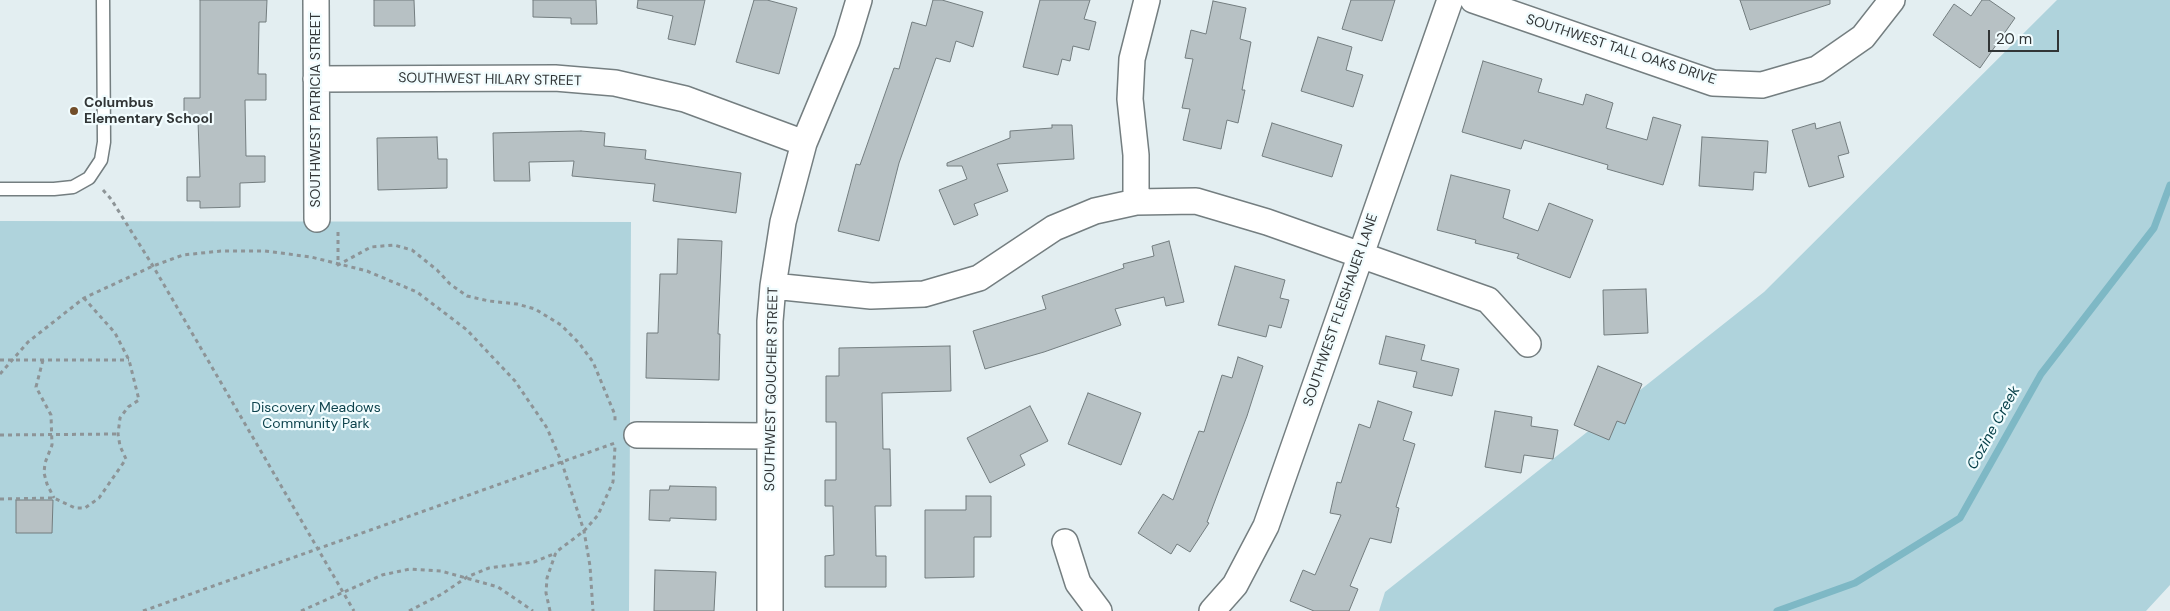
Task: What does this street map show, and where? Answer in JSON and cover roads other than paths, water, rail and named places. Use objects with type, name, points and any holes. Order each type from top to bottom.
[{"type":"street","name":"SOUTHWEST PATRICIA STREET","points":[[316,0],[317,219]]},
{"type":"street","name":"SOUTHWEST GOUCHER STREET","points":[[770,611],[770,321],[773,286],[783,222],[804,143],[847,40],[859,0]]},
{"type":"street","points":[[1136,202],[1136,155],[1130,99],[1132,59],[1147,0]]},
{"type":"street","name":"SOUTHWEST FLEISHAUER LANE","points":[[1212,611],[1235,586],[1266,526],[1450,0]]},
{"type":"street","name":"SOUTHWEST TALL OAKS DRIVE","points":[[1473,0],[1713,83],[1762,85],[1817,69],[1863,37],[1892,0]]},
{"type":"street","name":"SOUTHWEST HILARY STREET","points":[[316,79],[555,78],[615,83],[685,99],[804,143]]},
{"type":"street","points":[[773,286],[871,296],[924,294],[979,278],[1054,228],[1095,211],[1136,202],[1196,201],[1267,222],[1488,300],[1528,344]]},
{"type":"street","points":[[623,438],[770,436]]},
{"type":"street","points":[[1065,542],[1078,584],[1099,611]]},
{"type":"lane","points":[[0,189],[74,187],[90,178],[101,160],[104,142],[103,0]]},
{"type":"waterway","name":"Cozine Creek","points":[[1777,611],[1855,583],[1960,518],[2041,374],[2154,228],[2170,185]]},
{"type":"place","name":"Columbus Elementary School","points":[[74,111]]},
{"type":"park label","name":"Discovery Meadows Community Park","points":[[316,416]]}]
